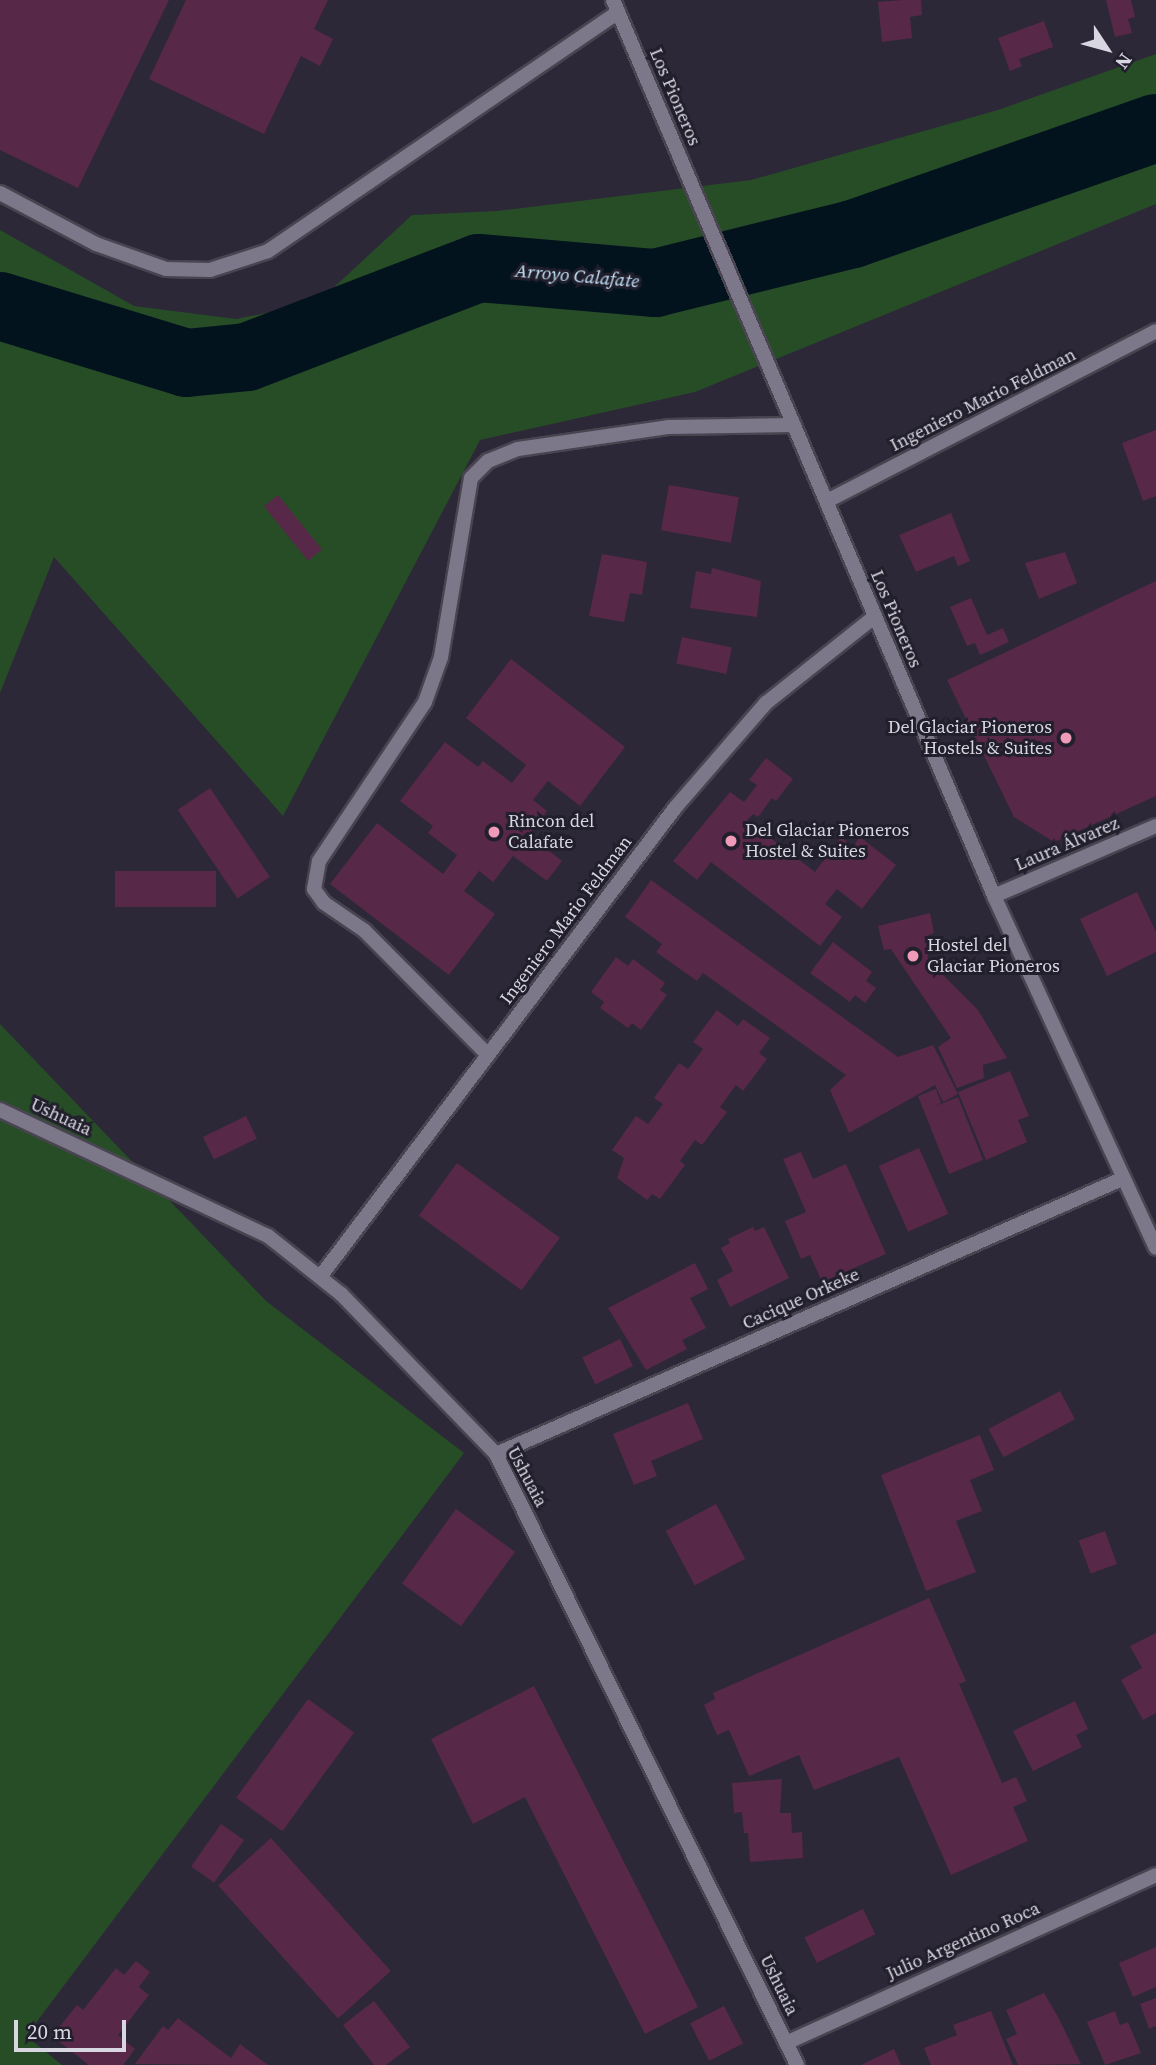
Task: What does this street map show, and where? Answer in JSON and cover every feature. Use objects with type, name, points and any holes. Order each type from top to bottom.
[{"type":"street","name":"Los Pioneros","points":[[615,6],[994,897],[1156,1248]]},
{"type":"street","points":[[0,193],[96,244],[166,269],[210,270],[268,251],[615,6]]},
{"type":"street","name":"Ingeniero Mario Feldman","points":[[827,501],[1156,331]]},
{"type":"street","points":[[488,1055],[365,931],[324,903],[314,889],[319,861],[425,702],[441,657],[454,593],[471,478],[488,461],[518,449],[669,428],[794,425]]},
{"type":"street","name":"Ingeniero Mario Feldman","points":[[320,1278],[675,808],[766,703],[874,617]]},
{"type":"street","name":"Laura Álvarez","points":[[994,897],[1156,826]]},
{"type":"street","name":"Ushuaia","points":[[0,1110],[268,1237],[320,1278],[496,1454],[796,2065]]},
{"type":"street","name":"Cacique Orkeke","points":[[496,1454],[1122,1179]]},
{"type":"street","name":"Julio Argentino Roca","points":[[786,2043],[1156,1875]]},
{"type":"green space","points":[[1156,54],[1156,204],[695,392],[480,440],[283,816],[54,557],[0,693],[0,230],[134,306],[236,319],[317,303],[412,215],[497,211],[751,180],[998,110]]},
{"type":"green space","points":[[0,1024],[266,1301],[464,1453],[26,2036],[62,2065],[0,2065]]},
{"type":"building","points":[[0,0],[169,0],[78,188],[0,150]]},
{"type":"building","points":[[186,0],[328,0],[314,29],[333,39],[320,66],[301,56],[264,134],[149,79]]},
{"type":"building","points":[[921,0],[922,15],[910,17],[912,38],[882,42],[878,2]]},
{"type":"building","points":[[1106,0],[1131,0],[1135,17],[1128,19],[1132,33],[1115,37]]},
{"type":"building","points":[[1044,21],[1053,47],[1019,59],[1022,66],[1010,71],[998,38]]},
{"type":"building","points":[[1156,430],[1156,496],[1143,501],[1122,443]]},
{"type":"building","points":[[669,485],[739,497],[731,543],[661,530]]},
{"type":"building","points":[[278,495],[322,549],[308,561],[264,506]]},
{"type":"building","points":[[951,513],[970,561],[958,566],[954,556],[916,572],[899,535]]},
{"type":"building","points":[[1065,552],[1077,583],[1039,599],[1025,563]]},
{"type":"building","points":[[602,554],[647,562],[642,595],[630,593],[624,622],[589,616]]},
{"type":"building","points":[[712,568],[761,581],[757,617],[690,608],[696,571],[711,574]]},
{"type":"building","name":"Del Glaciar Pioneros Hostels & Suites","points":[[1156,581],[1156,796],[1054,842],[1014,817],[947,680]]},
{"type":"building","points":[[971,598],[987,635],[1003,628],[1009,642],[980,655],[975,643],[967,646],[950,607]]},
{"type":"building","points":[[682,637],[732,648],[726,674],[676,663]]},
{"type":"building","points":[[511,659],[625,747],[580,806],[548,781],[533,800],[547,811],[529,835],[562,861],[547,881],[513,856],[493,882],[479,871],[464,891],[495,914],[449,975],[330,884],[377,823],[443,874],[457,855],[428,833],[433,826],[400,801],[445,742],[478,767],[483,761],[512,783],[526,765],[466,718]]},
{"type":"building","name":"Del Glaciar Pioneros Hostel & Suites","points":[[766,758],[793,779],[776,801],[772,798],[758,817],[753,814],[747,820],[815,872],[841,837],[853,847],[860,837],[896,865],[862,909],[837,889],[825,904],[842,917],[820,946],[711,862],[697,880],[673,861],[730,792],[744,802],[757,785],[749,780]]},
{"type":"building","points":[[210,788],[270,877],[238,899],[178,810]]},
{"type":"building","points":[[115,871],[216,871],[216,907],[115,907]]},
{"type":"building","points":[[651,880],[898,1057],[933,1045],[958,1094],[943,1102],[935,1085],[849,1133],[830,1090],[846,1075],[703,973],[697,981],[656,952],[662,944],[625,917]]},
{"type":"building","points":[[1137,892],[1156,932],[1156,952],[1107,976],[1080,919]]},
{"type":"building","points":[[930,913],[934,933],[927,936],[928,960],[978,1010],[1007,1058],[983,1065],[984,1078],[957,1088],[938,1047],[951,1038],[891,949],[884,950],[878,926]]},
{"type":"building","points":[[833,942],[872,972],[866,981],[876,988],[865,1003],[855,995],[850,1002],[810,973]]},
{"type":"building","points":[[616,957],[628,966],[633,959],[665,983],[660,990],[667,995],[641,1030],[632,1023],[628,1028],[600,1008],[604,1002],[591,992]]},
{"type":"building","points":[[717,1010],[738,1026],[743,1019],[770,1038],[759,1053],[767,1059],[743,1091],[736,1085],[720,1107],[727,1112],[702,1145],[695,1140],[680,1161],[685,1165],[660,1199],[652,1194],[647,1200],[617,1178],[624,1158],[612,1150],[636,1116],[648,1124],[663,1104],[654,1098],[679,1063],[688,1069],[703,1049],[693,1042]]},
{"type":"building","points":[[1010,1071],[1029,1116],[1018,1120],[1027,1142],[986,1160],[958,1092]]},
{"type":"building","points":[[936,1089],[941,1103],[936,1106],[958,1097],[983,1160],[949,1174],[918,1096]]},
{"type":"building","points":[[246,1116],[257,1138],[214,1160],[203,1137]]},
{"type":"building","points":[[919,1148],[948,1214],[908,1232],[879,1166]]},
{"type":"building","points":[[801,1152],[813,1179],[846,1164],[886,1254],[822,1282],[810,1255],[801,1259],[785,1221],[806,1212],[783,1159]]},
{"type":"building","points":[[457,1163],[560,1238],[522,1290],[419,1216]]},
{"type":"building","points":[[753,1227],[755,1231],[764,1227],[789,1278],[730,1307],[717,1280],[733,1271],[721,1248],[730,1243],[728,1239]]},
{"type":"building","points":[[695,1263],[708,1289],[690,1298],[706,1328],[682,1340],[687,1349],[646,1370],[608,1308]]},
{"type":"building","points":[[620,1339],[633,1366],[595,1384],[582,1357]]},
{"type":"building","points":[[1060,1391],[1075,1419],[1004,1457],[988,1429]]},
{"type":"building","points":[[688,1403],[703,1439],[651,1461],[657,1476],[634,1485],[613,1434]]},
{"type":"building","points":[[980,1435],[994,1470],[970,1480],[982,1511],[956,1521],[976,1572],[926,1591],[881,1475]]},
{"type":"building","points":[[716,1504],[745,1559],[695,1586],[666,1531]]},
{"type":"building","points":[[456,1509],[515,1552],[461,1626],[402,1583]]},
{"type":"building","points":[[1105,1531],[1117,1564],[1091,1573],[1079,1541]]},
{"type":"building","points":[[929,1598],[966,1681],[959,1684],[1002,1783],[1016,1777],[1027,1801],[1013,1807],[1028,1841],[951,1875],[899,1757],[814,1790],[799,1755],[749,1776],[729,1730],[717,1735],[704,1705],[715,1699],[713,1693]]},
{"type":"building","points":[[1156,1633],[1156,1713],[1143,1720],[1121,1680],[1142,1668],[1130,1646]]},
{"type":"building","points":[[534,1686],[698,2007],[645,2034],[525,1797],[473,1824],[431,1739]]},
{"type":"building","points":[[308,1699],[354,1733],[282,1831],[236,1798]]},
{"type":"building","points":[[1075,1701],[1088,1729],[1076,1735],[1082,1747],[1033,1771],[1013,1731]]},
{"type":"building","points":[[782,1779],[780,1813],[791,1813],[792,1833],[802,1832],[803,1858],[750,1862],[748,1833],[744,1833],[742,1812],[734,1813],[732,1783]]},
{"type":"building","points":[[221,1824],[244,1840],[214,1883],[191,1867]]},
{"type":"building","points":[[271,1838],[391,1971],[338,2019],[218,1886]]},
{"type":"building","points":[[863,1909],[875,1934],[817,1963],[805,1937]]},
{"type":"building","points":[[1156,1947],[1156,1987],[1133,1997],[1119,1963]]},
{"type":"building","points":[[136,1961],[150,1972],[139,1987],[149,1995],[118,2035],[135,2049],[123,2065],[89,2065],[52,2036],[77,2005],[83,2010],[116,1968],[124,1975]]},
{"type":"building","points":[[1044,1993],[1081,2064],[1018,2065],[1006,2039],[1017,2034],[1006,2010]]},
{"type":"building","points":[[1156,1998],[1156,2026],[1149,2029],[1140,2004]]},
{"type":"building","points":[[374,2001],[410,2047],[386,2065],[374,2065],[343,2025]]},
{"type":"building","points":[[724,2006],[743,2043],[709,2061],[690,2023]]},
{"type":"building","points":[[991,2011],[1013,2065],[931,2065],[924,2048],[957,2035],[953,2025]]},
{"type":"building","points":[[1115,2011],[1120,2025],[1128,2022],[1141,2053],[1105,2065],[1087,2022]]},
{"type":"building","points":[[178,2018],[231,2058],[240,2044],[268,2065],[135,2064],[163,2026],[168,2030]]},
{"type":"building","points":[[894,2049],[901,2065],[861,2065]]},
{"type":"waterway","name":"Arroyo Calafate","points":[[0,306],[186,363],[247,357],[479,268],[655,283],[853,234],[1156,128]]},
{"type":"place","name":"Del Glaciar Pioneros Hostels & Suites","points":[[1066,738]]},
{"type":"place","name":"Rincon del Calafate","points":[[494,832]]},
{"type":"place","name":"Del Glaciar Pioneros Hostel & Suites","points":[[731,841]]},
{"type":"place","name":"Hostel del Glaciar Pioneros","points":[[913,956]]}]
